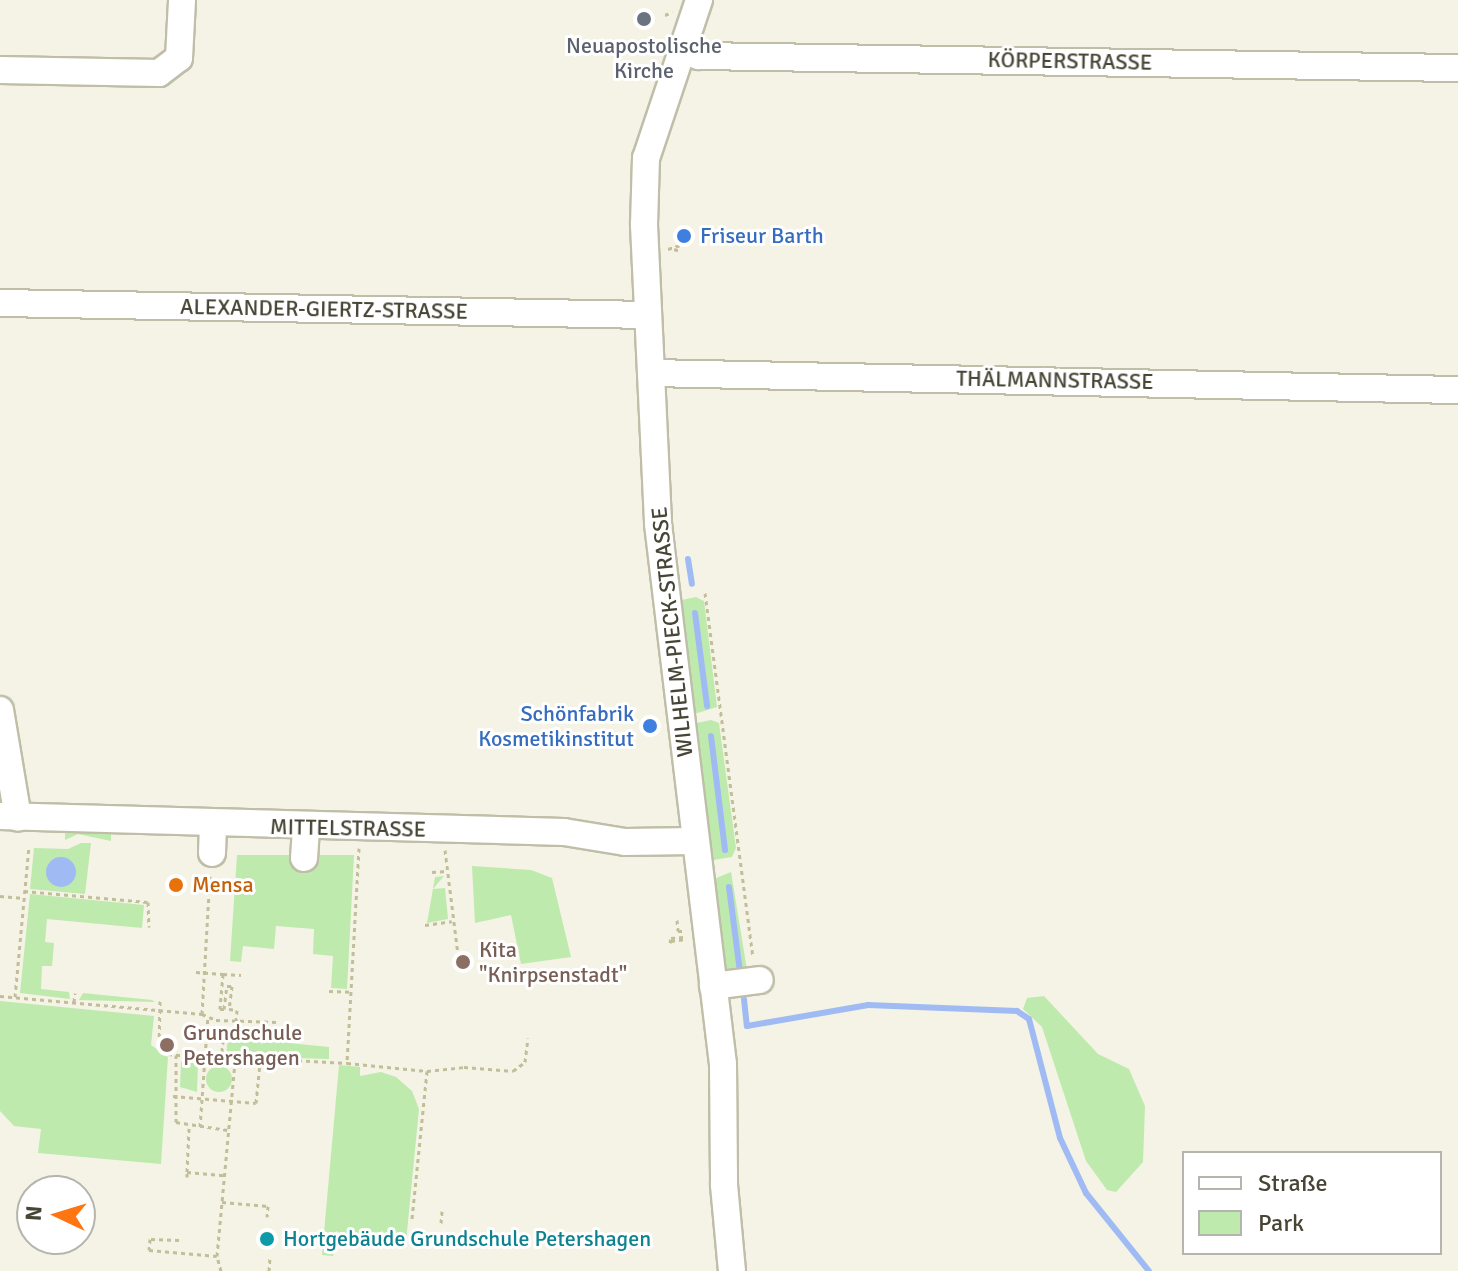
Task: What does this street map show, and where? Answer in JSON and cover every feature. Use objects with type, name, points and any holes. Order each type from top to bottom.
[{"type":"street","points":[[0,70],[159,73],[179,58],[182,0]]},
{"type":"street","name":"WILHELM-PIECK-STRASSE","points":[[699,0],[644,171],[658,524],[723,1064],[724,1185],[732,1271]]},
{"type":"street","name":"KÖRPERSTRASSE","points":[[683,50],[699,56],[1458,68]]},
{"type":"street","name":"ALEXANDER-GIERTZ-STRASSE","points":[[0,303],[648,315]]},
{"type":"street","name":"THÄLMANNSTRASSE","points":[[651,373],[1458,390]]},
{"type":"street","points":[[0,710],[9,816]]},
{"type":"street","name":"MITTELSTRASSE","points":[[9,816],[306,827],[564,832],[625,842],[695,841]]},
{"type":"street","points":[[212,853],[213,824]]},
{"type":"street","points":[[304,858],[306,827]]},
{"type":"street","points":[[713,986],[758,981]]},
{"type":"path","points":[[680,245],[672,249],[680,251]]},
{"type":"path","points":[[705,593],[758,981]]},
{"type":"path","points":[[15,997],[29,847]]},
{"type":"path","points":[[445,850],[459,962]]},
{"type":"path","points":[[347,1063],[359,852]]},
{"type":"path","points":[[202,1014],[212,853]]},
{"type":"path","points":[[432,872],[447,871]]},
{"type":"path","points":[[24,891],[148,902],[147,928]]},
{"type":"path","points":[[0,896],[24,898]]},
{"type":"path","points":[[677,920],[678,931],[686,931],[686,937],[671,942],[683,940]]},
{"type":"path","points":[[425,925],[452,921]]},
{"type":"path","points":[[12,945],[19,946]]},
{"type":"path","points":[[196,972],[241,975]]},
{"type":"path","points":[[221,1060],[224,1032],[235,1033],[237,1010],[229,1009],[232,986],[227,986],[224,1009],[220,1009],[223,974]]},
{"type":"path","points":[[329,991],[352,992]]},
{"type":"path","points":[[74,1002],[75,993]]},
{"type":"path","points":[[0,996],[202,1014],[236,1022],[277,1022]]},
{"type":"path","points":[[160,1001],[159,1048],[176,1055],[221,1060],[347,1063],[427,1071],[464,1067],[513,1071],[525,1062],[528,1038]]},
{"type":"path","points":[[200,1127],[208,1016]]},
{"type":"path","points":[[176,1055],[172,1114],[189,1126],[228,1130]]},
{"type":"path","points":[[221,1271],[217,1256],[235,1061]]},
{"type":"path","points":[[173,1096],[256,1103],[260,1063]]},
{"type":"path","points":[[412,1219],[427,1071]]},
{"type":"path","points":[[189,1126],[187,1174],[224,1175]]},
{"type":"path","points":[[222,1202],[268,1206],[267,1217]]},
{"type":"path","points":[[441,1223],[442,1211]]},
{"type":"path","points":[[179,1252],[180,1240],[150,1239],[149,1250],[217,1256]]},
{"type":"path","points":[[269,1271],[270,1258]]},
{"type":"green space","points":[[696,597],[704,601],[717,707],[691,715],[673,602]]},
{"type":"green space","points":[[711,720],[719,723],[736,848],[732,857],[713,860],[706,808],[698,801],[704,789],[697,741],[690,736],[692,724]]},
{"type":"green space","points":[[65,829],[111,830],[111,841],[78,834],[65,840]]},
{"type":"green space","points":[[81,843],[91,843],[85,894],[30,889],[34,848],[68,849]]},
{"type":"green space","points":[[237,855],[354,855],[347,989],[331,988],[333,956],[313,954],[314,929],[276,926],[274,949],[243,946],[241,962],[230,961]]},
{"type":"green space","points":[[472,866],[531,870],[552,878],[571,957],[521,964],[511,915],[475,923]]},
{"type":"green space","points":[[731,872],[747,970],[722,979],[716,891],[709,881]]},
{"type":"green space","points":[[444,876],[433,889],[445,888],[448,919],[427,923],[435,877]]},
{"type":"green space","points":[[30,894],[144,905],[142,928],[47,919],[45,942],[54,943],[52,966],[42,966],[41,989],[69,992],[70,999],[20,993]]},
{"type":"green space","points":[[83,993],[152,1000],[155,1002],[79,1000]]},
{"type":"green space","points":[[1044,996],[1098,1054],[1129,1069],[1145,1106],[1143,1162],[1116,1192],[1107,1190],[1086,1161],[1042,1027],[1023,1009],[1027,998]]},
{"type":"green space","points":[[0,1001],[154,1016],[151,1045],[168,1057],[161,1164],[38,1153],[41,1129],[14,1126],[0,1111]]},
{"type":"green space","points":[[228,1037],[329,1047],[329,1059],[226,1056]]},
{"type":"green space","points":[[181,1062],[198,1063],[197,1092],[180,1087]]},
{"type":"green space","points":[[339,1065],[360,1067],[360,1076],[381,1072],[396,1077],[412,1091],[419,1109],[406,1242],[394,1237],[365,1247],[336,1231],[333,1256],[322,1255]]},
{"type":"green space","points":[[219,1066],[228,1070],[232,1079],[228,1088],[219,1092],[210,1088],[206,1079],[210,1070]]},
{"type":"water","points":[[61,857],[67,858],[75,866],[75,878],[67,886],[61,887],[55,886],[47,878],[46,872],[47,866],[55,858]]},
{"type":"waterway","points":[[688,559],[692,584]]},
{"type":"waterway","points":[[695,613],[707,706]]},
{"type":"waterway","points":[[711,736],[725,850]]},
{"type":"waterway","points":[[729,887],[740,972]]},
{"type":"waterway","points":[[744,999],[747,1026],[868,1005],[1017,1011],[1029,1019],[1060,1138],[1086,1193],[1149,1271]]},
{"type":"place","name":"Neuapostolische Kirche","points":[[644,19]]},
{"type":"place","name":"Friseur Barth","points":[[684,236]]},
{"type":"place","name":"Schönfabrik Kosmetikinstitut","points":[[650,726]]},
{"type":"place","name":"Mensa","points":[[176,885]]},
{"type":"place","name":"Kita \"Knirpsenstadt\"","points":[[463,962]]},
{"type":"place","name":"Grundschule Petershagen","points":[[167,1045]]},
{"type":"place","name":"Hortgebäude Grundschule Petershagen","points":[[267,1239]]}]
